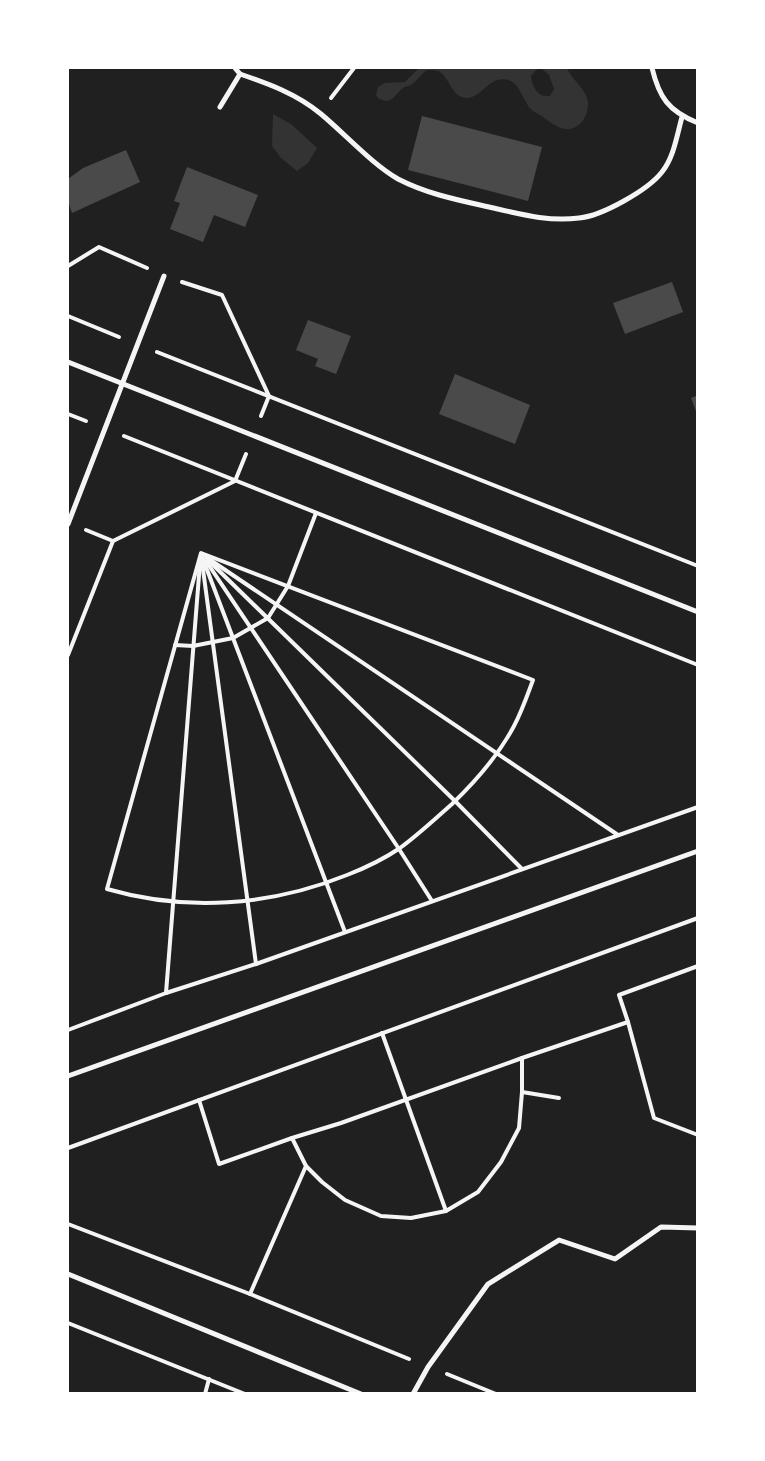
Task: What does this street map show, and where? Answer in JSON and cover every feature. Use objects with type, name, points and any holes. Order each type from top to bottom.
[{"type":"street","points":[[235,68],[240,74],[287,92],[319,112],[381,167],[398,178],[437,196],[538,219],[582,218],[599,213],[636,194],[660,174],[669,162],[682,117]]},
{"type":"street","points":[[652,68],[656,86],[667,104],[682,117],[698,123]]},
{"type":"street","points":[[220,107],[240,74]]},
{"type":"street","points":[[68,524],[164,276]]},
{"type":"street","points":[[68,362],[698,612]]},
{"type":"street","points":[[68,1076],[698,851]]},
{"type":"street","points":[[413,1394],[428,1367],[488,1284],[559,1240],[615,1259],[661,1227],[698,1228]]},
{"type":"street","points":[[68,1274],[361,1394]]},
{"type":"path","points":[[319,112],[354,68]]},
{"type":"path","points":[[68,316],[698,566]]},
{"type":"path","points":[[68,414],[698,664]]},
{"type":"path","points":[[175,645],[193,646],[233,638],[268,618],[288,586],[316,513]]},
{"type":"path","points":[[201,553],[533,680],[513,728],[469,788],[430,824],[399,849],[364,868],[327,883],[285,894],[220,904],[147,899],[107,889],[201,553]]},
{"type":"path","points":[[201,553],[618,835]]},
{"type":"path","points":[[201,553],[521,868]]},
{"type":"path","points":[[201,553],[432,901]]},
{"type":"path","points":[[201,553],[345,932]]},
{"type":"path","points":[[201,553],[256,964]]},
{"type":"path","points":[[166,993],[201,553]]},
{"type":"path","points":[[68,1030],[166,993],[256,964],[698,807]]},
{"type":"path","points":[[68,1149],[698,918]]},
{"type":"path","points":[[698,966],[619,995],[654,1118],[698,1135]]},
{"type":"path","points":[[199,1100],[219,1164],[628,1022]]},
{"type":"path","points":[[382,1033],[446,1211]]},
{"type":"path","points":[[292,1138],[306,1166],[345,1200],[381,1216],[411,1218],[446,1211],[478,1192],[501,1162],[519,1128],[522,1058]]},
{"type":"path","points":[[522,1092],[560,1098]]},
{"type":"path","points":[[250,1294],[306,1166]]},
{"type":"path","points":[[68,1224],[250,1294],[496,1394]]},
{"type":"path","points":[[68,1323],[245,1394]]},
{"type":"path","points":[[205,1394],[209,1379]]},
{"type":"shaded area","points":[[68,68],[697,68],[697,1393],[68,1393]]},
{"type":"shaded area","points":[[419,68],[567,68],[585,93],[588,104],[586,115],[581,123],[572,128],[562,128],[531,110],[517,86],[511,81],[497,80],[472,97],[466,98],[454,91],[440,72],[432,70],[427,70],[390,100],[383,100],[376,95],[378,87],[385,83],[405,82]],"holes":[[[537,69],[542,69],[549,75],[554,89],[550,96],[536,91],[533,84],[531,76]]]},
{"type":"shaded area","points":[[273,114],[291,124],[317,148],[308,163],[297,171],[281,158],[272,146]]},
{"type":"building","points":[[422,116],[542,147],[528,201],[408,170]]},
{"type":"building","points":[[126,150],[140,182],[72,213],[68,201],[68,179],[83,168]]},
{"type":"building","points":[[187,167],[258,195],[245,227],[214,215],[203,242],[170,229],[180,203],[174,201]]},
{"type":"building","points":[[672,282],[683,312],[625,334],[613,303]]},
{"type":"building","points":[[308,320],[351,336],[336,374],[315,366],[318,359],[296,350]]},
{"type":"building","points":[[455,374],[530,405],[515,444],[439,414]]},
{"type":"building","points":[[698,395],[698,414],[697,414],[691,398]]}]
